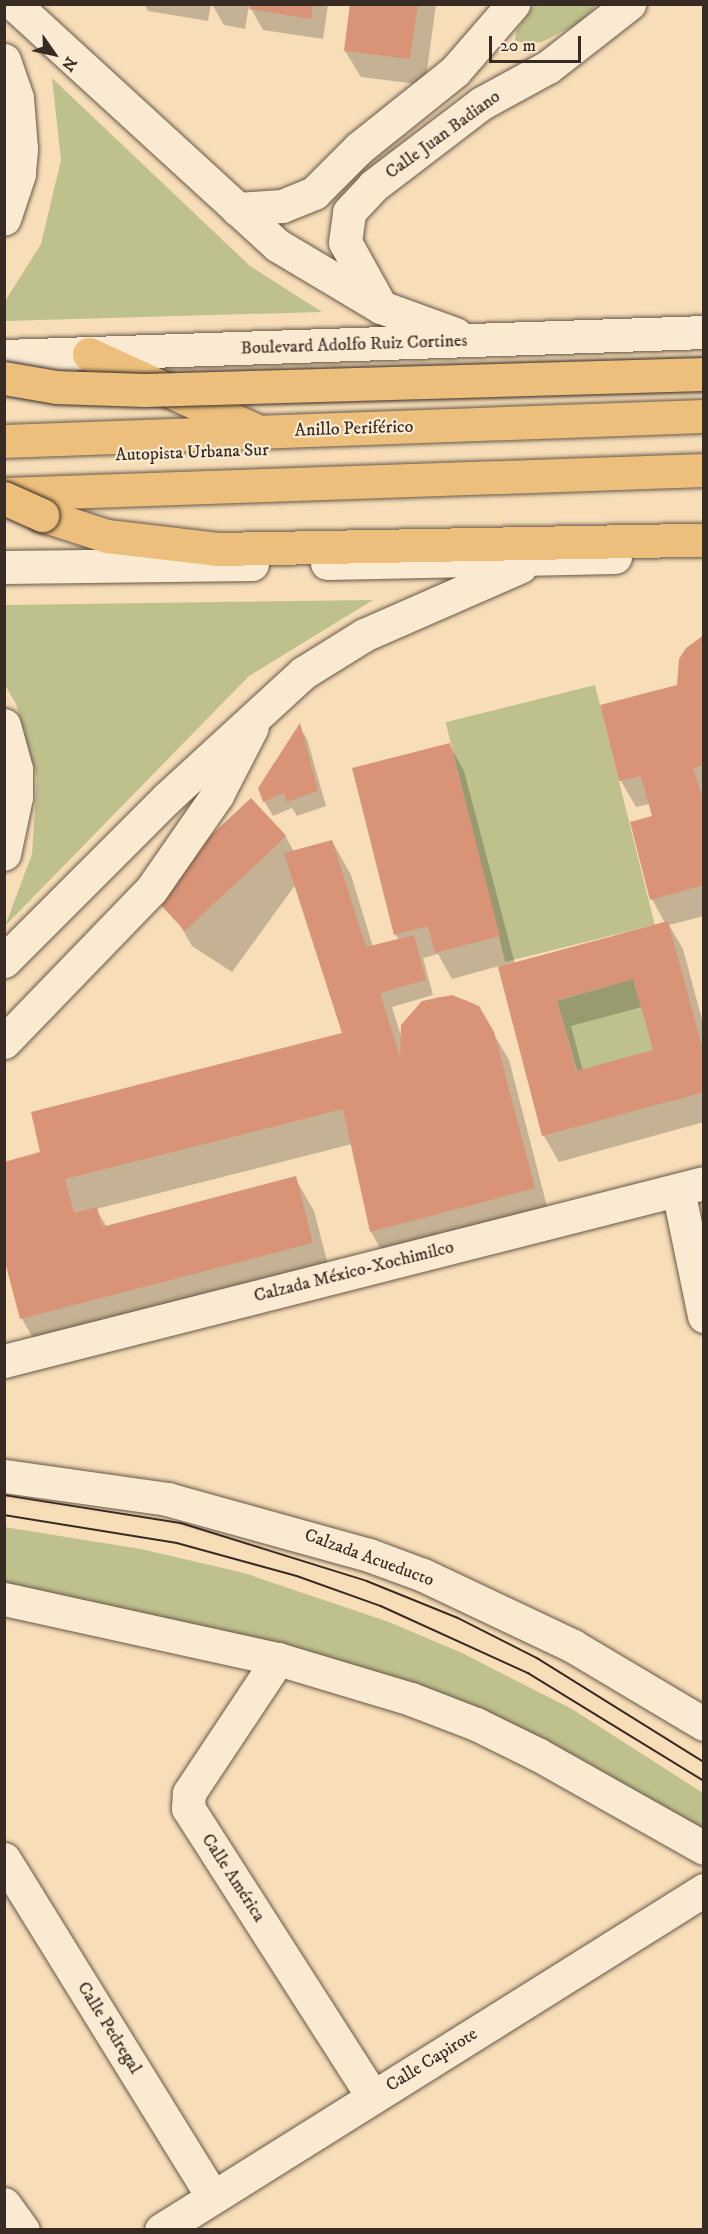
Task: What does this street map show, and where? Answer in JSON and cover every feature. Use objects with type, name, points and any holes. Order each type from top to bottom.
[{"type":"highway","points":[[89,354],[260,432]]},
{"type":"highway","points":[[4,378],[56,387],[144,390],[704,375]]},
{"type":"highway","name":"Anillo Periférico","points":[[4,441],[704,416]]},
{"type":"highway","name":"Autopista Urbana Sur","points":[[4,460],[704,435]]},
{"type":"highway","name":"Autopista Urbana Sur","points":[[4,496],[704,470]]},
{"type":"highway","points":[[4,513],[704,490]]},
{"type":"highway","points":[[4,496],[42,515],[107,536],[194,548],[704,540]]},
{"type":"main road","points":[[14,4],[277,245],[381,307],[473,340]]},
{"type":"main road","points":[[237,209],[282,206],[314,193],[359,148],[455,71],[513,4]]},
{"type":"main road","name":"Calle Juan Badiano","points":[[381,307],[345,242],[349,212],[373,186],[482,103],[548,67],[629,4]]},
{"type":"main road","points":[[4,60],[17,98],[21,149],[19,174],[4,219]]},
{"type":"main road","name":"Boulevard Adolfo Ruiz Cortines","points":[[4,356],[704,332]]},
{"type":"main road","points":[[4,567],[534,561],[704,552]]},
{"type":"main road","points":[[4,961],[261,710],[332,652],[534,561]]},
{"type":"main road","points":[[4,1042],[151,890],[218,795],[261,710]]},
{"type":"main road","points":[[4,725],[16,779],[12,825],[4,854]]},
{"type":"main road","points":[[691,1187],[704,1316]]},
{"type":"main road","name":"Calzada México-Xochimilco","points":[[12,1357],[691,1187]]},
{"type":"main road","name":"Calzada Acueducto","points":[[4,1476],[167,1499],[369,1555],[423,1575],[573,1646],[704,1724]]},
{"type":"main road","points":[[4,1599],[278,1659],[411,1699],[476,1724],[704,1848]]},
{"type":"main road","points":[[4,1622],[67,1613]]},
{"type":"main road","name":"Calle América","points":[[278,1659],[189,1793],[188,1808],[373,2097]]},
{"type":"main road","name":"Calle Pedregal","points":[[4,1859],[213,2197]]},
{"type":"main road","name":"Calle Capirote","points":[[161,2229],[704,1890]]},
{"type":"main road","points":[[4,2204],[23,2229]]},
{"type":"green space","points":[[534,5],[597,5],[579,23],[542,42],[525,44],[515,40],[516,31]]},
{"type":"green space","points":[[52,78],[250,266],[322,312],[5,321],[5,301],[41,244],[61,160]]},
{"type":"green space","points":[[373,600],[249,676],[5,926],[32,854],[37,778],[16,704],[5,685],[5,605]]},
{"type":"green space","points":[[595,685],[655,925],[505,962],[446,722]]},
{"type":"green space","points":[[633,979],[653,1050],[577,1072],[557,1001]]},
{"type":"green space","points":[[4,1527],[141,1549],[244,1573],[389,1622],[462,1653],[572,1709],[703,1793],[703,1839],[553,1750],[5,1591]]},
{"type":"building","points":[[250,4],[313,4],[311,19],[249,9]]},
{"type":"building","points":[[350,4],[418,4],[410,59],[344,51]]},
{"type":"building","points":[[704,635],[704,765],[693,768],[704,802],[704,885],[650,900],[630,822],[652,816],[641,776],[619,781],[600,705],[677,685],[679,659],[686,648]]},
{"type":"building","points":[[300,723],[318,791],[287,802],[284,793],[263,802],[258,788]]},
{"type":"building","points":[[450,743],[500,936],[435,953],[428,926],[394,935],[352,768]]},
{"type":"building","points":[[251,798],[286,836],[185,931],[149,893]]},
{"type":"building","points":[[332,840],[366,947],[414,935],[426,980],[380,993],[400,1057],[401,1025],[422,1001],[452,995],[479,1006],[494,1032],[535,1188],[370,1232],[343,1109],[65,1179],[74,1213],[97,1207],[102,1227],[296,1176],[313,1243],[20,1319],[4,1258],[4,1162],[40,1152],[31,1112],[342,1033],[284,853]]},
{"type":"building","points":[[668,921],[704,1054],[704,1092],[542,1136],[498,967]],"holes":[[[633,979],[653,1050],[576,1071],[557,1000]]]},
{"type":"tram line","points":[[4,1495],[181,1523],[367,1581],[458,1618],[537,1658],[704,1762]]},
{"type":"tram line","points":[[4,1515],[177,1543],[297,1576],[381,1606],[528,1673],[704,1781]]}]
